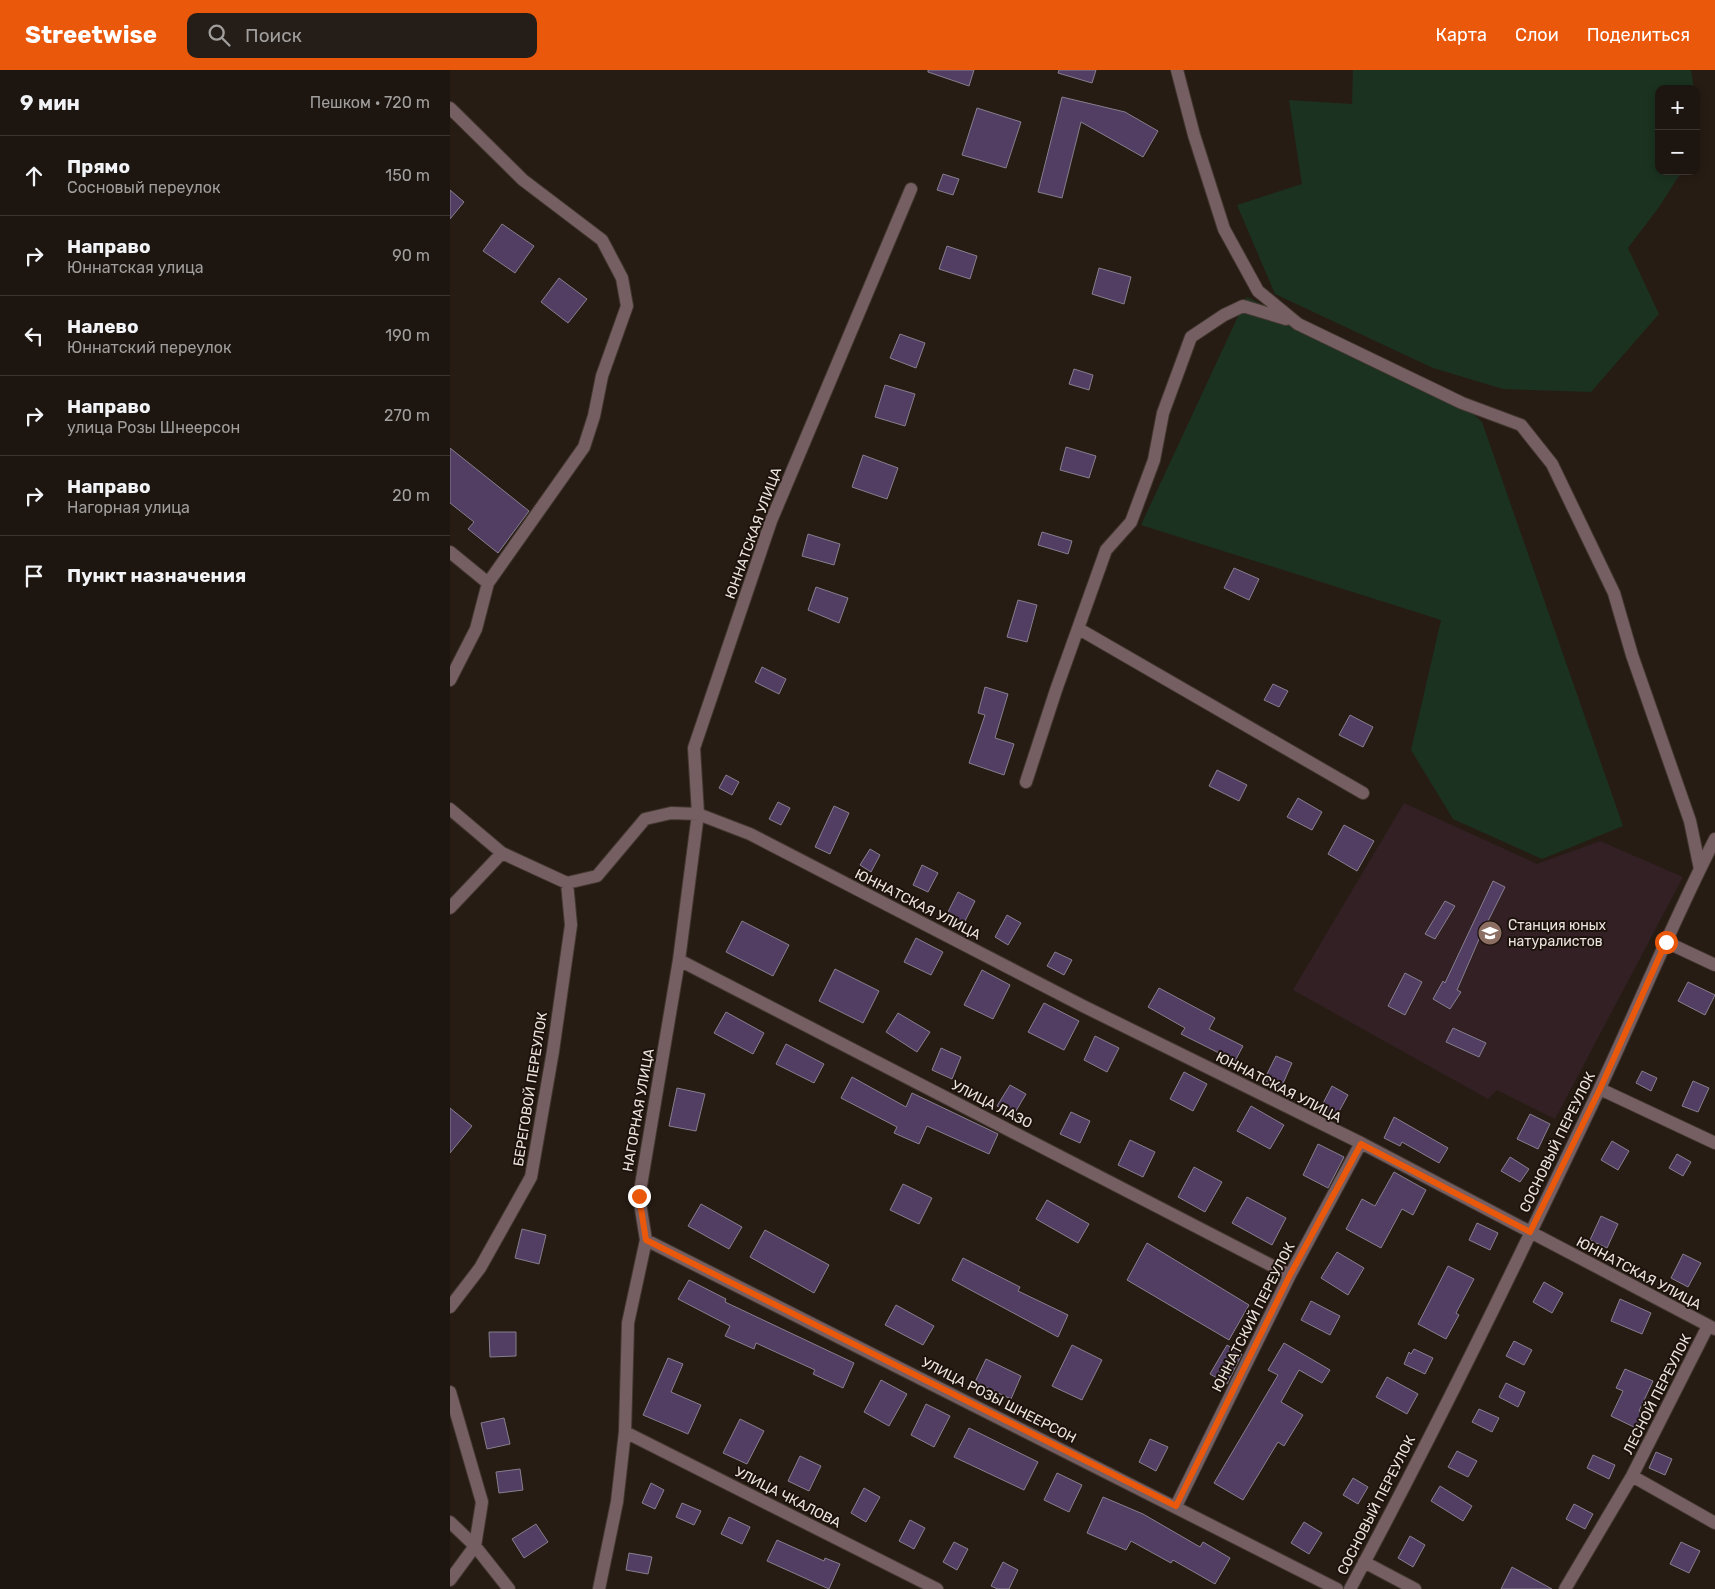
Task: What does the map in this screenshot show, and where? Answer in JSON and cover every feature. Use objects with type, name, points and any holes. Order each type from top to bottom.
[{"type":"street","points":[[1176,70],[1194,135],[1224,229],[1258,291],[1291,320]]},
{"type":"street","points":[[450,108],[523,180],[602,240],[622,278],[627,306],[602,376],[594,416],[584,448],[488,583],[476,629],[450,680]]},
{"type":"street","name":"ЮННАТСКАЯ УЛИЦА","points":[[911,189],[768,531],[694,748],[698,814],[750,834],[1083,1006],[1361,1144],[1712,1327]]},
{"type":"street","points":[[1026,782],[1056,690],[1106,550],[1131,522],[1154,460],[1163,413],[1191,337],[1224,315],[1243,306],[1291,320],[1462,403],[1521,425],[1552,464],[1614,593],[1632,655],[1690,821],[1700,868]]},
{"type":"street","points":[[450,552],[488,583]]},
{"type":"street","points":[[1079,629],[1363,793]]},
{"type":"street","points":[[450,810],[502,853],[567,883],[597,876],[645,819],[670,813],[698,814]]},
{"type":"street","name":"НАГОРНАЯ УЛИЦА","points":[[599,1589],[617,1502],[625,1432],[628,1323],[646,1240],[639,1196],[679,960],[698,814]]},
{"type":"street","name":"СОСНОВЫЙ ПЕРЕУЛОК","points":[[1350,1589],[1392,1511],[1600,1089],[1700,868],[1715,839]]},
{"type":"street","points":[[450,908],[502,853]]},
{"type":"street","name":"БЕРЕГОВОЙ ПЕРЕУЛОК","points":[[450,1307],[455,1303],[480,1268],[531,1177],[553,1051],[571,924],[567,883]]},
{"type":"street","points":[[1666,942],[1715,965]]},
{"type":"street","name":"УЛИЦА ЛАЗО","points":[[679,960],[1290,1275]]},
{"type":"street","points":[[1600,1089],[1715,1143]]},
{"type":"street","name":"ЮННАТСКИЙ ПЕРЕУЛОК","points":[[1176,1506],[1290,1275],[1361,1144]]},
{"type":"street","name":"УЛИЦА РОЗЫ ШНЕЕРСОН","points":[[646,1240],[1176,1506],[1337,1589]]},
{"type":"street","name":"ЛЕСНОЙ ПЕРЕУЛОК","points":[[1565,1589],[1632,1476],[1712,1327]]},
{"type":"street","points":[[450,1392],[482,1502],[476,1546],[450,1580]]},
{"type":"street","name":"УЛИЦА ЧКАЛОВА","points":[[625,1432],[937,1589]]},
{"type":"street","name":"ЛЕСНОЙ ПЕРЕУЛОК","points":[[1632,1476],[1715,1522]]},
{"type":"street","points":[[450,1522],[476,1546],[509,1589]]},
{"type":"street","points":[[1364,1562],[1415,1589]]},
{"type":"shaded area","name":"Станция юных натуралистов","points":[[1404,803],[1537,864],[1600,841],[1683,877],[1555,1119],[1497,1090],[1488,1099],[1293,990]]},
{"type":"green space","points":[[1353,70],[1691,70],[1693,85],[1655,85],[1655,175],[1679,175],[1659,207],[1628,248],[1659,314],[1591,392],[1503,389],[1433,368],[1275,294],[1237,205],[1302,184],[1289,100],[1352,104]]},
{"type":"green space","points":[[1247,297],[1462,403],[1482,422],[1623,826],[1542,859],[1453,819],[1411,750],[1441,620],[1141,525]]},
{"type":"building","points":[[928,70],[974,70],[969,86],[928,72]]},
{"type":"building","points":[[1059,70],[1096,70],[1092,83],[1058,73]]},
{"type":"building","points":[[1062,97],[1125,112],[1158,131],[1143,157],[1081,122],[1062,198],[1038,192]]},
{"type":"building","points":[[977,108],[1021,122],[1006,168],[962,155]]},
{"type":"building","points":[[943,174],[959,179],[953,195],[937,190]]},
{"type":"building","points":[[450,190],[464,202],[450,219]]},
{"type":"building","points":[[502,224],[534,246],[515,273],[483,251]]},
{"type":"building","points":[[947,246],[977,256],[970,279],[939,269]]},
{"type":"building","points":[[1099,268],[1131,277],[1124,304],[1092,294]]},
{"type":"building","points":[[559,278],[587,299],[568,323],[541,302]]},
{"type":"building","points":[[900,334],[925,343],[916,368],[890,358]]},
{"type":"building","points":[[1074,369],[1093,375],[1089,390],[1069,384]]},
{"type":"building","points":[[885,385],[915,394],[905,426],[875,417]]},
{"type":"building","points":[[1066,447],[1096,456],[1089,478],[1060,470]]},
{"type":"building","points":[[450,448],[529,511],[498,553],[468,529],[474,522],[450,503]]},
{"type":"building","points":[[863,455],[898,468],[887,499],[852,487]]},
{"type":"building","points":[[1042,532],[1072,541],[1068,554],[1038,545]]},
{"type":"building","points":[[808,534],[840,544],[834,565],[802,556]]},
{"type":"building","points":[[1234,568],[1259,579],[1249,600],[1224,588]]},
{"type":"building","points":[[816,587],[848,598],[839,623],[808,610]]},
{"type":"building","points":[[1018,600],[1037,605],[1027,642],[1007,637]]},
{"type":"building","points":[[762,667],[786,679],[779,694],[755,682]]},
{"type":"building","points":[[1273,684],[1288,691],[1279,707],[1264,700]]},
{"type":"building","points":[[985,687],[1008,694],[995,738],[1014,744],[1004,775],[969,763],[985,715],[978,713]]},
{"type":"building","points":[[1350,715],[1373,727],[1363,747],[1339,735]]},
{"type":"building","points":[[1217,770],[1247,785],[1239,801],[1209,786]]},
{"type":"building","points":[[726,775],[739,782],[732,795],[719,788]]},
{"type":"building","points":[[1298,798],[1322,812],[1312,830],[1287,817]]},
{"type":"building","points":[[778,802],[790,808],[781,825],[769,819]]},
{"type":"building","points":[[834,806],[849,813],[830,854],[815,847]]},
{"type":"building","points":[[1344,825],[1374,841],[1357,871],[1328,854]]},
{"type":"building","points":[[870,849],[880,855],[871,872],[860,865]]},
{"type":"building","points":[[922,865],[938,873],[928,892],[913,885]]},
{"type":"building","points":[[1493,881],[1505,887],[1480,937],[1457,990],[1461,992],[1450,1009],[1433,999],[1443,981],[1445,983]]},
{"type":"building","points":[[958,892],[975,901],[962,927],[945,918]]},
{"type":"building","points":[[1445,901],[1455,906],[1435,939],[1425,934]]},
{"type":"building","points":[[1007,915],[1021,923],[1008,945],[995,937]]},
{"type":"building","points":[[742,921],[789,945],[773,976],[726,952]]},
{"type":"building","points":[[916,938],[943,952],[931,975],[904,962]]},
{"type":"building","points":[[1055,952],[1072,960],[1064,975],[1047,966]]},
{"type":"building","points":[[835,969],[879,991],[863,1023],[819,1001]]},
{"type":"building","points":[[982,970],[1010,985],[993,1019],[964,1005]]},
{"type":"building","points":[[1405,973],[1422,982],[1405,1015],[1388,1006]]},
{"type":"building","points":[[1688,982],[1715,995],[1705,1015],[1678,1001]]},
{"type":"building","points":[[1159,988],[1215,1018],[1209,1029],[1243,1046],[1235,1061],[1181,1034],[1185,1028],[1148,1007]]},
{"type":"building","points":[[1044,1003],[1079,1021],[1064,1050],[1028,1032]]},
{"type":"building","points":[[726,1012],[764,1033],[753,1054],[714,1033]]},
{"type":"building","points":[[898,1013],[930,1032],[917,1052],[886,1032]]},
{"type":"building","points":[[1453,1028],[1486,1043],[1479,1057],[1446,1042]]},
{"type":"building","points":[[1095,1036],[1119,1048],[1107,1072],[1084,1060]]},
{"type":"building","points":[[786,1044],[824,1064],[814,1083],[776,1064]]},
{"type":"building","points":[[941,1048],[961,1057],[952,1079],[932,1070]]},
{"type":"building","points":[[1276,1056],[1292,1063],[1281,1088],[1264,1080]]},
{"type":"building","points":[[1642,1071],[1657,1078],[1651,1091],[1636,1083]]},
{"type":"building","points":[[1184,1072],[1207,1084],[1193,1111],[1170,1099]]},
{"type":"building","points":[[852,1077],[906,1107],[912,1093],[998,1134],[989,1154],[927,1126],[919,1144],[894,1133],[897,1127],[841,1098]]},
{"type":"building","points":[[1693,1081],[1709,1088],[1698,1112],[1682,1106]]},
{"type":"building","points":[[1010,1085],[1026,1094],[1013,1116],[997,1106]]},
{"type":"building","points":[[1332,1086],[1348,1095],[1335,1119],[1319,1111]]},
{"type":"building","points":[[677,1088],[705,1094],[696,1131],[669,1126]]},
{"type":"building","points":[[1251,1106],[1284,1125],[1270,1149],[1237,1131]]},
{"type":"building","points":[[450,1108],[472,1126],[450,1153]]},
{"type":"building","points":[[1071,1112],[1090,1121],[1080,1143],[1060,1134]]},
{"type":"building","points":[[1530,1114],[1550,1124],[1538,1149],[1517,1139]]},
{"type":"building","points":[[1394,1117],[1448,1148],[1439,1163],[1402,1142],[1400,1146],[1384,1138]]},
{"type":"building","points":[[1130,1140],[1155,1152],[1143,1177],[1118,1165]]},
{"type":"building","points":[[1612,1141],[1629,1151],[1618,1170],[1601,1160]]},
{"type":"building","points":[[1318,1144],[1344,1157],[1328,1188],[1303,1175]]},
{"type":"building","points":[[1677,1154],[1691,1162],[1683,1176],[1669,1168]]},
{"type":"building","points":[[1510,1157],[1529,1169],[1520,1182],[1501,1171]]},
{"type":"building","points":[[1194,1167],[1222,1182],[1205,1212],[1178,1197]]},
{"type":"building","points":[[1394,1172],[1426,1190],[1413,1215],[1402,1209],[1381,1248],[1346,1229],[1362,1199],[1375,1206]]},
{"type":"building","points":[[903,1184],[932,1198],[919,1224],[890,1210]]},
{"type":"building","points":[[1247,1197],[1286,1218],[1272,1245],[1232,1223]]},
{"type":"building","points":[[1047,1200],[1089,1224],[1078,1243],[1036,1219]]},
{"type":"building","points":[[701,1204],[742,1227],[729,1249],[688,1226]]},
{"type":"building","points":[[1601,1216],[1618,1224],[1607,1248],[1590,1240]]},
{"type":"building","points":[[1477,1223],[1498,1233],[1490,1250],[1469,1240]]},
{"type":"building","points":[[522,1229],[546,1235],[539,1264],[515,1258]]},
{"type":"building","points":[[765,1230],[829,1265],[814,1293],[750,1257]]},
{"type":"building","points":[[1147,1243],[1249,1305],[1229,1340],[1127,1280]]},
{"type":"building","points":[[1337,1252],[1364,1268],[1348,1295],[1321,1278]]},
{"type":"building","points":[[1683,1254],[1701,1263],[1688,1287],[1671,1278]]},
{"type":"building","points":[[963,1258],[1020,1287],[1018,1291],[1068,1315],[1058,1337],[952,1280]]},
{"type":"building","points":[[1448,1266],[1474,1279],[1456,1313],[1459,1315],[1446,1339],[1418,1324]]},
{"type":"building","points":[[689,1280],[726,1299],[725,1302],[854,1363],[843,1388],[813,1374],[815,1370],[756,1343],[754,1349],[725,1336],[730,1326],[678,1299]]},
{"type":"building","points":[[1544,1282],[1563,1293],[1552,1313],[1533,1302]]},
{"type":"building","points":[[1620,1299],[1651,1313],[1642,1334],[1611,1321]]},
{"type":"building","points":[[1311,1301],[1340,1316],[1330,1335],[1301,1320]]},
{"type":"building","points":[[896,1305],[934,1326],[923,1345],[885,1325]]},
{"type":"building","points":[[489,1332],[516,1332],[516,1356],[490,1357]]},
{"type":"building","points":[[1514,1341],[1532,1350],[1524,1365],[1506,1356]]},
{"type":"building","points":[[1284,1343],[1330,1370],[1322,1383],[1299,1370],[1281,1402],[1303,1415],[1284,1446],[1278,1442],[1243,1500],[1214,1483],[1278,1375],[1268,1370]]},
{"type":"building","points":[[1072,1345],[1102,1360],[1082,1400],[1052,1386]]},
{"type":"building","points":[[1227,1345],[1242,1354],[1227,1384],[1210,1374]]},
{"type":"building","points":[[1414,1349],[1433,1358],[1425,1374],[1404,1364],[1409,1352],[1411,1354]]},
{"type":"building","points":[[668,1358],[683,1364],[671,1392],[701,1405],[688,1434],[643,1415]]},
{"type":"building","points":[[986,1359],[1021,1376],[1011,1399],[975,1382]]},
{"type":"building","points":[[1625,1369],[1653,1381],[1639,1411],[1645,1414],[1638,1429],[1611,1416],[1623,1391],[1616,1388]]},
{"type":"building","points":[[1387,1377],[1418,1394],[1407,1414],[1376,1397]]},
{"type":"building","points":[[881,1380],[907,1394],[889,1426],[864,1412]]},
{"type":"building","points":[[1506,1383],[1525,1392],[1518,1407],[1499,1397]]},
{"type":"building","points":[[926,1404],[950,1416],[934,1447],[911,1435]]},
{"type":"building","points":[[1479,1409],[1499,1418],[1492,1432],[1472,1422]]},
{"type":"building","points":[[504,1418],[510,1444],[487,1449],[481,1423]]},
{"type":"building","points":[[740,1419],[764,1431],[747,1464],[723,1453]]},
{"type":"building","points":[[969,1428],[1038,1462],[1024,1490],[954,1457]]},
{"type":"building","points":[[1150,1439],[1168,1447],[1156,1471],[1139,1462]]},
{"type":"building","points":[[1457,1451],[1477,1461],[1468,1477],[1448,1467]]},
{"type":"building","points":[[1656,1452],[1672,1459],[1665,1475],[1649,1468]]},
{"type":"building","points":[[1593,1455],[1615,1465],[1609,1479],[1587,1468]]},
{"type":"building","points":[[800,1456],[821,1466],[809,1491],[788,1481]]},
{"type":"building","points":[[520,1469],[523,1490],[499,1493],[496,1472]]},
{"type":"building","points":[[1057,1473],[1082,1485],[1069,1512],[1044,1500]]},
{"type":"building","points":[[1353,1478],[1368,1487],[1358,1504],[1343,1495]]},
{"type":"building","points":[[651,1483],[664,1490],[655,1509],[642,1503]]},
{"type":"building","points":[[1440,1486],[1472,1506],[1463,1521],[1431,1501]]},
{"type":"building","points":[[864,1488],[880,1497],[866,1522],[851,1513]]},
{"type":"building","points":[[1103,1497],[1143,1514],[1200,1547],[1203,1542],[1230,1558],[1215,1584],[1173,1560],[1171,1563],[1131,1541],[1126,1550],[1087,1533]]},
{"type":"building","points":[[682,1503],[701,1511],[694,1525],[676,1517]]},
{"type":"building","points":[[1574,1504],[1593,1514],[1585,1529],[1566,1519]]},
{"type":"building","points":[[729,1517],[750,1527],[742,1544],[721,1534]]},
{"type":"building","points":[[910,1520],[925,1528],[914,1549],[899,1541]]},
{"type":"building","points":[[1304,1522],[1322,1533],[1309,1554],[1291,1543]]},
{"type":"building","points":[[536,1524],[548,1542],[524,1558],[512,1539]]},
{"type":"building","points":[[1410,1536],[1425,1545],[1413,1567],[1398,1558]]},
{"type":"building","points":[[777,1540],[824,1561],[825,1558],[840,1564],[829,1589],[767,1561]]},
{"type":"building","points":[[954,1542],[968,1549],[957,1570],[943,1562]]},
{"type":"building","points":[[1681,1542],[1700,1551],[1689,1573],[1670,1564]]},
{"type":"building","points":[[629,1553],[652,1557],[648,1574],[626,1570]]},
{"type":"building","points":[[1003,1562],[1018,1570],[1009,1589],[998,1589],[991,1586]]},
{"type":"building","points":[[1512,1567],[1552,1589],[1501,1589]]},
{"type":"place","name":"Станция юных натуралистов","points":[[1490,933]]},
{"type":"route","points":[[639,1196],[646,1240],[1176,1506],[1290,1275],[1361,1144],[1530,1232],[1600,1089],[1666,942]]}]
